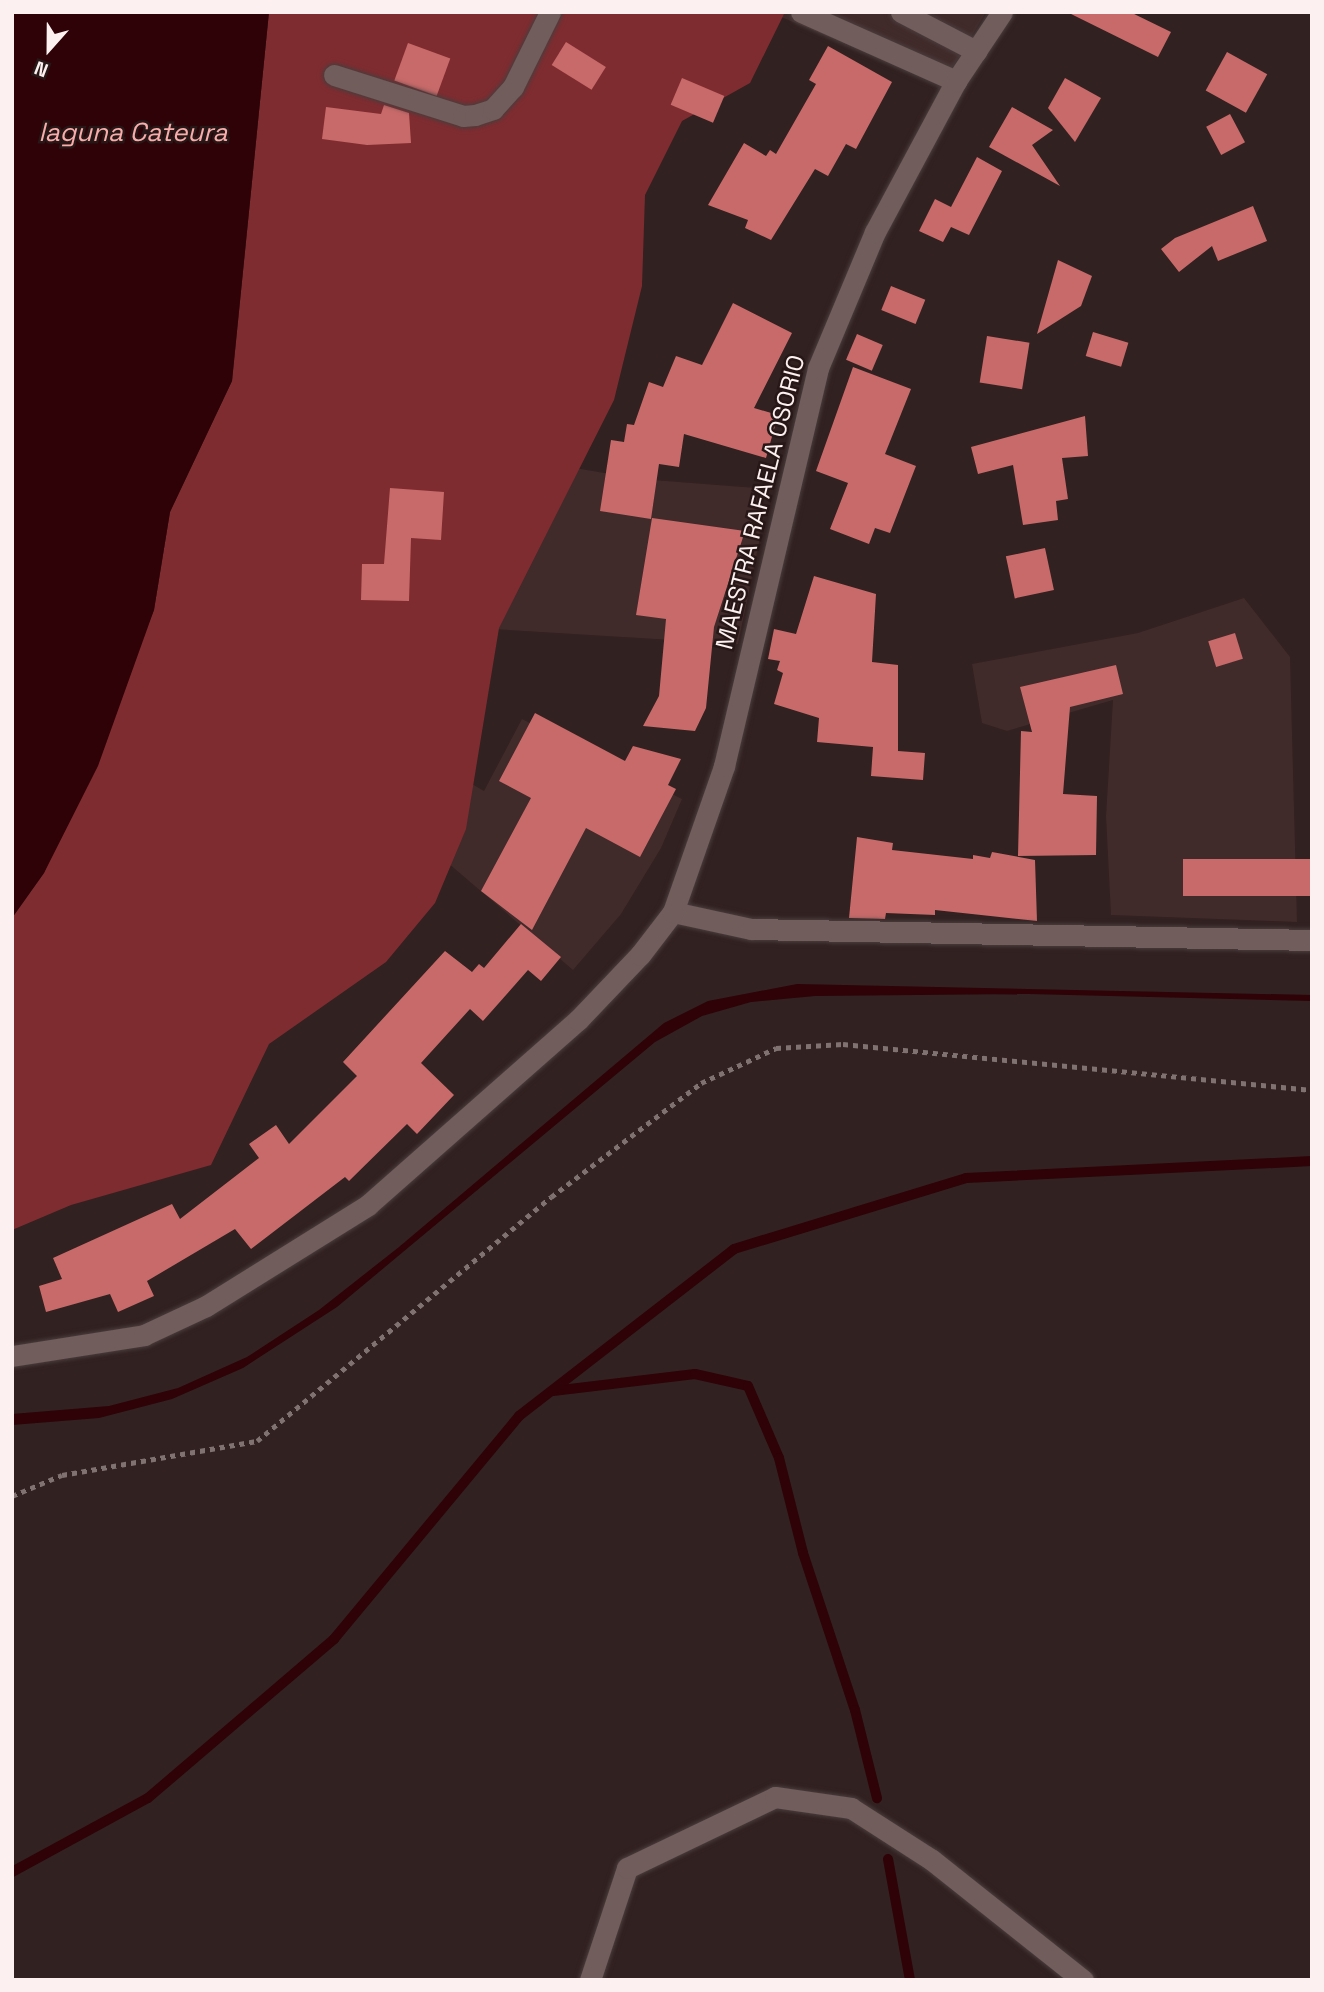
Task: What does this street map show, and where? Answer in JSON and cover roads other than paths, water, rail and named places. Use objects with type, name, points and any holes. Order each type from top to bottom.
[{"type":"street","points":[[334,75],[463,116],[483,113],[494,109],[513,87],[550,12]]},
{"type":"street","points":[[801,12],[957,81]]},
{"type":"street","points":[[901,12],[976,51]]},
{"type":"street","name":"MAESTRA RAFAELA OSORIO","points":[[12,1356],[144,1335],[206,1306],[368,1205],[578,1020],[640,955],[673,912],[724,766],[818,368],[875,232],[957,81],[1002,12]]},
{"type":"street","points":[[673,912],[751,929],[1312,940]]},
{"type":"street","points":[[590,1980],[627,1868],[775,1797],[850,1808],[932,1860],[1083,1980]]},
{"type":"water","name":"laguna Cateura","points":[[12,12],[269,12],[232,381],[170,512],[154,610],[98,766],[44,873],[12,918]]},
{"type":"water","points":[[797,984],[1312,995],[1312,1001],[1029,994],[815,996],[751,1002],[702,1016],[655,1042],[337,1307],[243,1368],[172,1399],[99,1418],[12,1425],[12,1414],[109,1406],[178,1388],[247,1357],[319,1310],[399,1247],[664,1023],[708,1001]]},
{"type":"waterway","points":[[12,1872],[148,1798],[334,1639],[519,1416],[734,1249],[966,1178],[1312,1161]]},
{"type":"waterway","points":[[553,1391],[695,1374],[748,1386],[779,1458],[803,1553],[855,1710],[877,1798]]},
{"type":"waterway","points":[[888,1859],[910,1980]]}]
